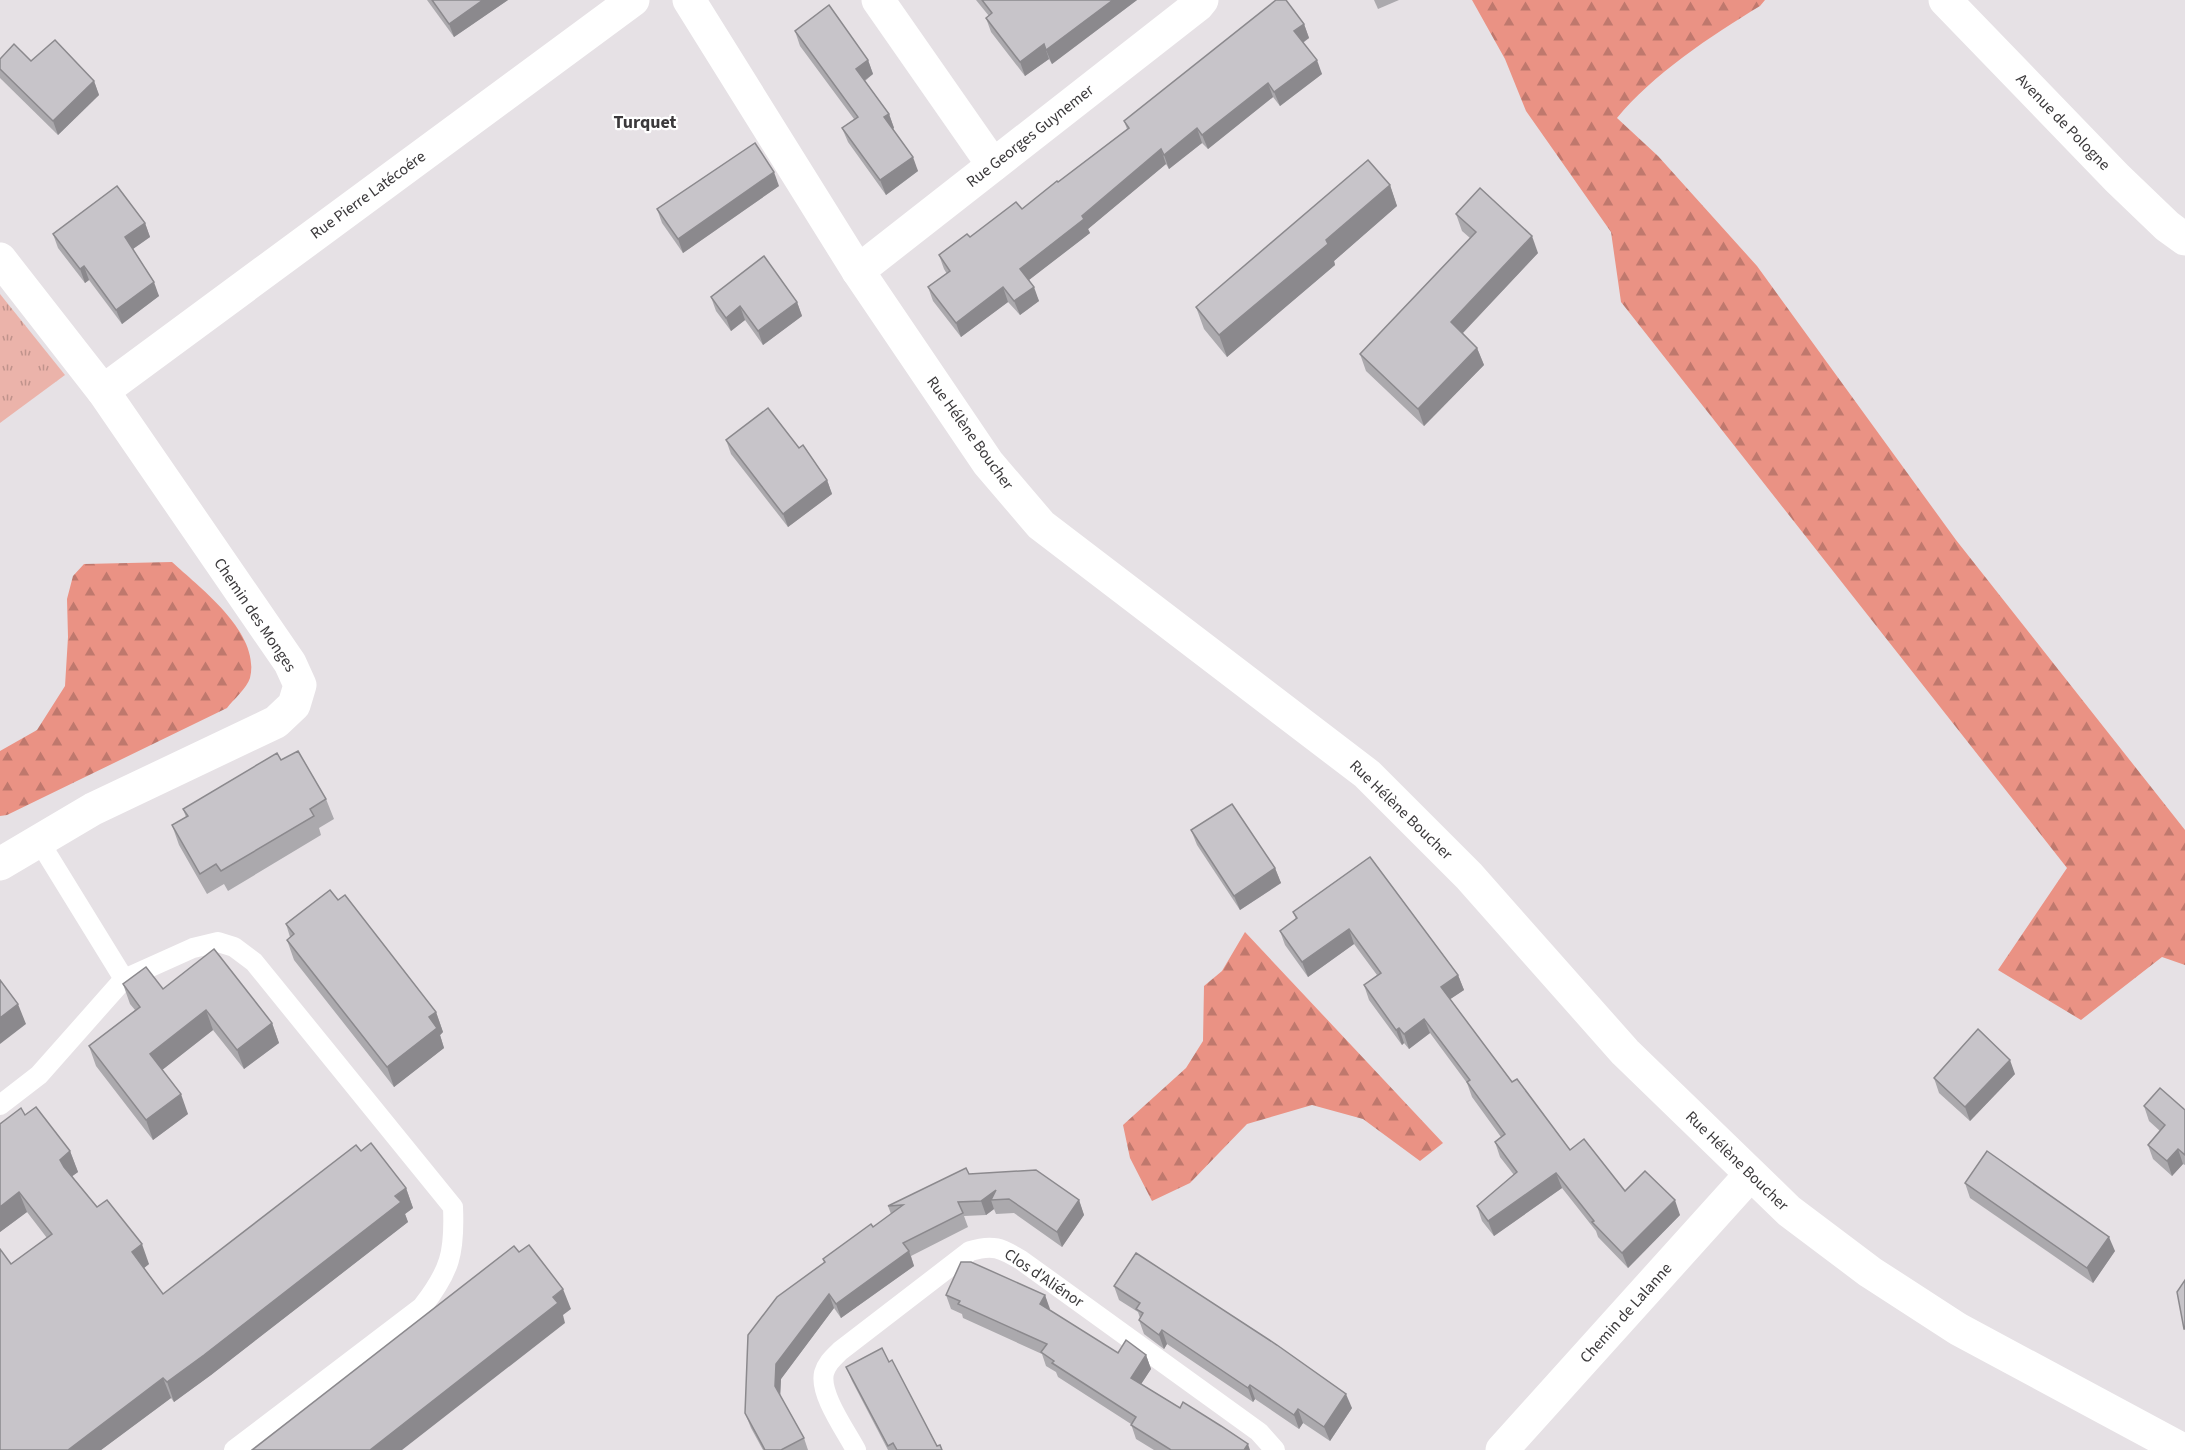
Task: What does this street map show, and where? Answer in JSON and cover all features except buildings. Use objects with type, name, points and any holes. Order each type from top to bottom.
[{"type":"street","name":"Rue Pierre Latécoére","points":[[103,391],[633,0]]},
{"type":"street","name":"Rue Hélène Boucher","points":[[689,0],[858,271],[988,463],[1041,525],[1367,774],[1469,876],[1625,1052],[1789,1211],[1870,1272],[1958,1329],[2183,1450]]},
{"type":"street","points":[[878,0],[993,165]]},
{"type":"street","name":"Rue Georges Guynemer","points":[[858,271],[1202,0]]},
{"type":"street","name":"Avenue de Pologne","points":[[1945,0],[2117,178],[2167,226],[2185,239]]},
{"type":"street","name":"Chemin des Monges","points":[[0,259],[103,391],[290,663],[300,685],[294,705],[276,722],[93,809],[0,864]]},
{"type":"street","name":"Chemin de Lalanne","points":[[1502,1450],[1750,1175]]},
{"type":"lane","points":[[39,841],[124,978]]},
{"type":"lane","points":[[0,1105],[39,1075],[124,978],[193,948],[218,942],[234,946],[254,962],[453,1207],[454,1238],[448,1264],[439,1285],[423,1307],[234,1450]]},
{"type":"lane","name":"Clos d'Aliénor","points":[[856,1450],[825,1391],[824,1375],[829,1362],[840,1351],[970,1251],[982,1247],[1000,1248],[1022,1260],[1259,1432],[1275,1450]]},
{"type":"green space","points":[[1472,0],[1765,0],[1760,6],[1665,71],[1647,86],[1617,118],[1658,156],[1757,266],[1956,540],[2185,830],[2185,965],[2162,957],[2081,1020],[1998,970],[2067,868],[1621,302],[1611,232],[1526,111],[1505,59]]},
{"type":"green space","points":[[0,294],[65,375],[0,423]]},
{"type":"green space","points":[[172,562],[226,613],[238,629],[247,645],[251,661],[250,678],[246,686],[227,708],[7,815],[0,816],[0,751],[37,730],[65,686],[68,637],[67,599],[73,576],[84,564]]},
{"type":"green space","points":[[1245,932],[1443,1143],[1420,1161],[1363,1119],[1312,1105],[1247,1124],[1190,1183],[1152,1201],[1130,1158],[1123,1125],[1186,1068],[1203,1041],[1204,986],[1222,971]]},
{"type":"district","name":"Turquet","points":[[645,122]]}]
